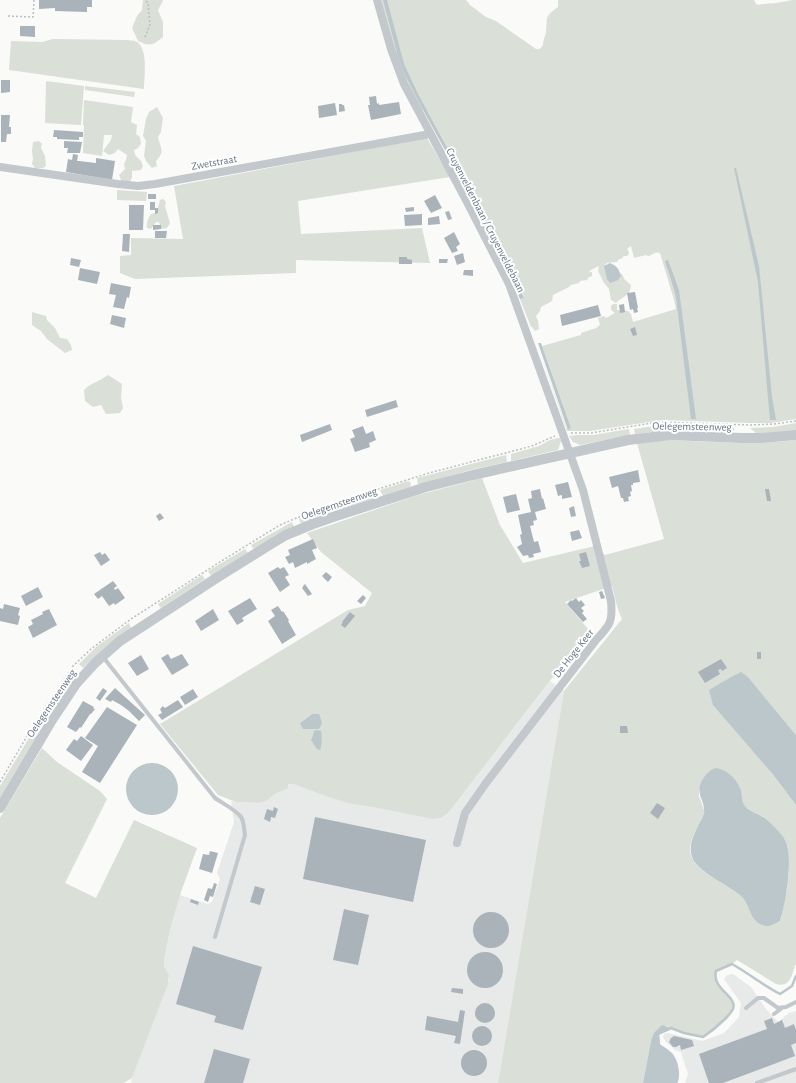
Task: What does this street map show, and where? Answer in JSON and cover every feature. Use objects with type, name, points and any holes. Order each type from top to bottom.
[{"type":"street","name":"Cruyenveldenbaan / Cruyenveldebaan","points":[[377,0],[391,49],[404,84],[509,284],[570,453]]},
{"type":"street","name":"Zwetstraat","points":[[0,167],[138,186],[430,134]]},
{"type":"street","name":"Oelegemsteenweg","points":[[0,808],[56,714],[76,684],[94,663],[120,641],[218,577],[270,544],[299,530],[347,512],[426,487],[628,440],[651,436],[670,435],[761,438],[796,435]]},
{"type":"street","name":"De Hoge Keer","points":[[456,843],[465,813],[486,783],[610,623],[612,609],[609,592],[583,490],[570,453]]},
{"type":"lane","points":[[102,656],[215,798],[235,811],[241,817],[245,835],[215,937]]},
{"type":"lane","points":[[746,1008],[758,998],[764,998],[778,1008],[783,1008]]},
{"type":"lane","points":[[774,1014],[796,1002]]},
{"type":"lane","points":[[757,1083],[796,1069]]},
{"type":"path","points":[[8,16],[33,17],[34,0]]},
{"type":"path","points":[[145,0],[148,3],[150,25],[145,36]]},
{"type":"path","points":[[0,782],[33,726],[73,666],[100,642],[131,619],[223,560],[280,526],[306,514],[337,502],[412,478],[532,446],[564,434],[591,433],[658,422],[752,425],[796,421]]},
{"type":"shaded area","points":[[143,0],[163,0],[158,10],[163,22],[163,37],[157,42],[151,44],[138,41],[132,28],[137,16],[142,10]]},
{"type":"shaded area","points":[[381,0],[466,0],[470,5],[486,17],[496,21],[536,49],[540,49],[543,45],[546,32],[547,18],[550,13],[558,7],[558,0],[754,0],[756,4],[759,5],[796,0],[796,419],[771,423],[662,420],[590,431],[567,431],[537,344],[567,429],[571,428],[542,346],[581,335],[581,333],[596,328],[600,325],[598,318],[604,316],[606,318],[615,313],[611,310],[611,306],[613,304],[617,304],[617,310],[628,311],[631,314],[633,322],[676,309],[660,253],[656,252],[648,256],[646,255],[634,258],[631,246],[627,249],[629,254],[627,256],[619,259],[617,262],[607,263],[605,265],[619,274],[622,274],[625,280],[631,285],[629,292],[616,303],[611,300],[609,289],[598,271],[599,266],[589,271],[592,272],[592,276],[587,280],[580,281],[579,283],[571,285],[553,295],[552,301],[541,307],[536,316],[539,329],[535,331],[531,327],[520,299],[524,297],[515,277],[471,190],[426,109],[421,110],[413,105],[390,34]]},
{"type":"shaded area","points":[[383,0],[387,0],[404,64],[418,94],[460,171],[457,172],[405,75],[398,56]]},
{"type":"shaded area","points":[[53,39],[135,41],[139,44],[144,55],[144,89],[9,70],[11,41],[42,42]]},
{"type":"shaded area","points":[[46,81],[84,86],[81,125],[45,123]]},
{"type":"shaded area","points":[[85,86],[135,92],[134,97],[85,90]]},
{"type":"shaded area","points":[[84,100],[133,107],[131,122],[137,125],[136,134],[140,137],[141,144],[134,150],[135,155],[141,161],[143,166],[141,170],[132,171],[130,182],[122,182],[119,175],[125,169],[124,164],[127,155],[118,149],[115,153],[109,155],[103,151],[111,140],[112,135],[104,135],[102,156],[83,153]]},
{"type":"shaded area","points":[[157,107],[163,118],[161,132],[158,137],[162,151],[156,161],[157,166],[152,168],[144,156],[146,141],[143,136],[146,119],[149,112]]},
{"type":"shaded area","points":[[427,138],[450,177],[298,201],[301,234],[422,228],[430,263],[296,260],[296,273],[135,279],[120,273],[120,256],[131,255],[131,238],[183,239],[174,186]]},
{"type":"shaded area","points":[[39,141],[42,144],[41,148],[45,156],[46,166],[43,168],[35,168],[32,164],[33,142]]},
{"type":"shaded area","points":[[734,168],[736,168],[759,266],[772,397],[776,420],[770,420],[758,282]]},
{"type":"shaded area","points":[[469,187],[505,254],[524,298],[520,299],[502,255],[467,191]]},
{"type":"shaded area","points":[[117,190],[147,192],[146,201],[117,200]]},
{"type":"shaded area","points":[[163,199],[166,202],[165,206],[170,223],[167,228],[161,229],[159,222],[156,222],[151,229],[147,228],[149,217],[151,214],[155,213],[160,200]]},
{"type":"shaded area","points":[[668,260],[679,290],[696,419],[691,419],[676,298],[665,261]]},
{"type":"shaded area","points":[[610,263],[617,268],[621,276],[618,280],[610,283],[607,279],[604,266]]},
{"type":"shaded area","points":[[32,312],[46,316],[47,320],[55,328],[60,338],[67,339],[72,350],[65,353],[47,339],[41,331],[32,325]]},
{"type":"shaded area","points":[[538,343],[541,343],[571,428],[568,430]]},
{"type":"shaded area","points":[[108,375],[122,384],[121,398],[123,408],[120,413],[106,414],[101,405],[93,407],[85,401],[84,390]]},
{"type":"shaded area","points":[[796,423],[796,430],[770,433],[756,433],[750,428],[773,427]]},
{"type":"shaded area","points":[[661,425],[729,427],[734,428],[734,430],[732,433],[670,430],[635,434],[634,429]]},
{"type":"shaded area","points":[[629,429],[630,435],[580,445],[573,442],[569,436],[593,435]]},
{"type":"shaded area","points":[[560,438],[561,441],[558,450],[511,461],[511,454],[539,446],[550,440]]},
{"type":"shaded area","points":[[664,440],[763,443],[796,440],[796,735],[748,677],[771,772],[796,805],[796,965],[790,980],[781,985],[776,984],[737,960],[732,964],[716,971],[717,983],[732,1000],[734,1004],[733,1009],[712,1031],[703,1037],[684,1033],[667,1026],[662,1026],[651,1041],[643,1083],[498,1083],[564,691],[622,619],[617,607],[612,586],[565,602],[589,630],[449,812],[441,818],[432,819],[351,804],[293,784],[288,784],[288,788],[275,794],[266,801],[259,803],[236,802],[218,795],[160,724],[348,610],[365,606],[372,593],[321,552],[307,533],[418,495],[482,478],[500,525],[523,563],[595,546],[605,555],[664,539],[637,443]],"holes":[[[312,714],[320,717],[322,722],[318,729],[305,729],[301,722]],[[699,789],[740,790],[743,804],[750,811],[764,817],[785,840],[788,847],[789,872],[781,919],[765,926],[760,923],[754,917],[743,897],[703,870],[691,857],[690,849],[693,836],[704,814],[699,796]]]},
{"type":"shaded area","points":[[506,455],[507,462],[474,469],[418,485],[417,478]]},
{"type":"shaded area","points":[[408,481],[411,484],[410,487],[383,496],[380,490]]},
{"type":"shaded area","points":[[371,493],[373,499],[301,524],[299,519],[322,509]]},
{"type":"shaded area","points":[[292,522],[294,527],[254,550],[251,545]]},
{"type":"shaded area","points":[[245,549],[248,553],[211,576],[208,571]]},
{"type":"shaded area","points":[[202,575],[205,579],[161,608],[158,604]]},
{"type":"shaded area","points":[[129,623],[131,628],[100,652],[83,668],[79,664],[96,647]]},
{"type":"shaded area","points":[[72,672],[77,675],[42,726],[37,724]]},
{"type":"shaded area","points":[[741,672],[748,677],[796,735],[796,805],[771,772],[713,705],[709,690]]},
{"type":"shaded area","points":[[550,681],[564,691],[498,1083],[131,1083],[169,980],[169,975],[164,966],[164,960],[170,930],[180,895],[208,904],[212,902],[220,879],[217,873],[234,822],[231,801],[259,803],[266,801],[288,784],[293,784],[351,804],[432,819],[441,818],[449,812]]},
{"type":"shaded area","points":[[312,714],[319,714],[322,722],[320,728],[303,729],[300,723]]},
{"type":"shaded area","points":[[314,731],[321,731],[320,750],[317,749],[311,740]]},
{"type":"shaded area","points":[[32,733],[37,736],[0,799],[0,786]]},
{"type":"shaded area","points":[[42,748],[57,762],[100,791],[107,799],[65,883],[96,898],[134,820],[197,848],[181,892],[170,930],[164,960],[164,966],[169,975],[168,984],[132,1078],[124,1083],[0,1083],[0,818]]},
{"type":"shaded area","points":[[147,763],[157,763],[166,767],[174,775],[178,784],[178,794],[174,803],[166,811],[157,815],[147,815],[138,811],[130,803],[126,794],[126,784],[130,775],[138,767]]},
{"type":"shaded area","points":[[715,768],[724,770],[735,779],[740,787],[745,806],[766,819],[779,832],[786,842],[789,870],[784,903],[780,921],[770,926],[760,924],[756,921],[746,902],[740,895],[706,873],[692,857],[692,840],[704,814],[703,804],[699,792],[701,782],[710,771]]},
{"type":"shaded area","points":[[733,974],[751,987],[766,1009],[778,1022],[789,1013],[796,1011],[796,1083],[685,1083],[688,1074],[681,1052],[675,1050],[666,1042],[663,1037],[664,1034],[668,1033],[702,1041],[724,1033],[739,1017],[741,1003],[724,979],[727,975]]},
{"type":"shaded area","points":[[662,1025],[671,1028],[658,1034],[659,1045],[669,1052],[674,1058],[677,1065],[677,1080],[676,1083],[643,1083],[651,1041],[654,1033]]},
{"type":"building","points":[[39,0],[92,0],[92,7],[87,7],[87,12],[55,11],[55,8],[39,9]]},
{"type":"building","points":[[20,26],[35,26],[35,37],[20,36]]},
{"type":"building","points":[[1,80],[10,80],[10,92],[1,93]]},
{"type":"building","points":[[376,96],[377,104],[379,103],[379,105],[399,102],[401,114],[371,120],[368,105],[370,105],[369,97]]},
{"type":"building","points":[[335,103],[337,115],[319,118],[318,106]]},
{"type":"building","points":[[339,104],[344,105],[345,111],[339,112]]},
{"type":"building","points":[[1,115],[10,115],[9,127],[11,127],[11,134],[7,134],[6,142],[1,142]]},
{"type":"building","points":[[54,130],[83,132],[83,137],[79,137],[79,140],[57,139],[57,137],[53,137]]},
{"type":"building","points":[[64,141],[82,142],[80,153],[67,153],[68,148],[64,148]]},
{"type":"building","points":[[73,154],[78,155],[77,161],[96,163],[96,158],[115,161],[112,180],[66,172],[68,159],[72,160]]},
{"type":"building","points":[[148,194],[156,194],[156,199],[148,199]]},
{"type":"building","points":[[435,195],[442,208],[431,213],[424,201]]},
{"type":"building","points":[[150,202],[155,202],[155,208],[158,208],[158,213],[155,214],[155,210],[150,210]]},
{"type":"building","points":[[129,205],[144,205],[143,230],[129,230]]},
{"type":"building","points":[[414,207],[414,211],[406,212],[405,208]]},
{"type":"building","points":[[449,211],[452,219],[448,220],[445,212]]},
{"type":"building","points":[[422,214],[422,225],[405,226],[404,215]]},
{"type":"building","points":[[439,216],[440,224],[428,225],[428,218]]},
{"type":"building","points":[[153,225],[161,225],[161,229],[153,230]]},
{"type":"building","points":[[155,231],[167,231],[166,238],[155,238]]},
{"type":"building","points":[[454,232],[460,244],[456,247],[458,251],[452,253],[444,238]]},
{"type":"building","points":[[123,234],[130,234],[129,252],[122,251]]},
{"type":"building","points":[[463,253],[465,262],[457,265],[454,256]]},
{"type":"building","points":[[399,257],[407,257],[407,259],[412,260],[412,264],[399,264]]},
{"type":"building","points":[[71,258],[81,260],[79,267],[70,265]]},
{"type":"building","points":[[439,259],[448,259],[447,263],[439,263]]},
{"type":"building","points":[[80,268],[100,272],[97,284],[78,280]]},
{"type":"building","points":[[464,270],[473,270],[473,276],[463,275]]},
{"type":"building","points":[[111,283],[131,287],[129,298],[127,297],[124,309],[113,307],[116,295],[109,294]]},
{"type":"building","points":[[635,292],[638,312],[634,313],[633,309],[630,310],[627,293]]},
{"type":"building","points":[[624,304],[625,312],[620,313],[619,305]]},
{"type":"building","points":[[598,305],[601,316],[562,326],[560,315]]},
{"type":"building","points":[[112,315],[126,318],[124,328],[110,324]]},
{"type":"building","points":[[635,327],[637,335],[633,336],[630,329]]},
{"type":"building","points":[[396,400],[398,407],[367,417],[365,410]]},
{"type":"building","points":[[330,424],[332,430],[302,442],[300,435]]},
{"type":"building","points":[[363,426],[366,434],[373,431],[376,440],[369,443],[370,447],[355,452],[350,439],[355,437],[352,430]]},
{"type":"building","points":[[638,470],[640,482],[633,483],[633,485],[631,485],[632,491],[630,492],[631,496],[628,497],[629,501],[624,502],[623,498],[621,498],[618,486],[612,488],[609,477]]},
{"type":"building","points":[[568,482],[572,497],[562,499],[562,495],[558,496],[555,485]]},
{"type":"building","points":[[540,489],[546,509],[535,512],[537,520],[533,521],[534,525],[530,526],[534,542],[538,541],[541,552],[533,554],[534,557],[529,558],[528,555],[523,556],[517,547],[522,544],[520,535],[522,534],[518,515],[531,512],[528,499],[532,498],[531,491]]},
{"type":"building","points":[[765,489],[769,489],[771,501],[767,501]]},
{"type":"building","points":[[516,494],[520,510],[507,513],[503,497]]},
{"type":"building","points":[[574,506],[576,516],[571,517],[569,508]]},
{"type":"building","points":[[160,513],[164,518],[159,521],[156,516]]},
{"type":"building","points":[[579,530],[582,538],[572,541],[570,532]]},
{"type":"building","points":[[313,539],[317,548],[312,550],[316,559],[295,568],[293,562],[289,564],[285,557],[290,555],[288,550]]},
{"type":"building","points":[[100,552],[102,555],[105,553],[110,560],[101,566],[94,555]]},
{"type":"building","points":[[586,552],[590,566],[582,568],[579,561],[581,561],[579,554]]},
{"type":"building","points":[[278,567],[280,569],[284,567],[289,575],[285,577],[290,585],[280,592],[268,573]]},
{"type":"building","points":[[326,572],[332,577],[328,582],[322,576]]},
{"type":"building","points":[[113,581],[117,586],[114,588],[115,590],[118,588],[125,598],[115,605],[114,603],[109,606],[102,596],[98,599],[94,594]]},
{"type":"building","points":[[305,584],[312,594],[308,596],[302,588]]},
{"type":"building","points":[[38,587],[43,597],[26,606],[21,596]]},
{"type":"building","points":[[602,591],[605,598],[601,599],[599,592]]},
{"type":"building","points":[[363,595],[366,598],[361,604],[357,601]]},
{"type":"building","points":[[250,598],[257,609],[242,618],[244,621],[237,625],[228,611]]},
{"type":"building","points":[[576,598],[579,602],[581,600],[585,605],[581,608],[584,611],[582,613],[587,619],[583,622],[567,604]]},
{"type":"building","points":[[4,604],[20,608],[18,625],[0,621],[0,608],[3,609]]},
{"type":"building","points":[[278,606],[289,620],[288,621],[296,635],[282,644],[268,621],[275,616],[271,610]]},
{"type":"building","points":[[49,609],[57,625],[33,638],[28,627],[33,624],[31,620]]},
{"type":"building","points":[[213,609],[219,620],[201,631],[195,621]]},
{"type":"building","points":[[350,612],[355,616],[345,628],[341,625]]},
{"type":"building","points":[[757,652],[761,652],[761,659],[757,659]]},
{"type":"building","points":[[168,654],[171,659],[182,654],[189,665],[172,675],[161,658]]},
{"type":"building","points":[[141,655],[149,669],[137,676],[128,663]]},
{"type":"building","points":[[721,659],[727,668],[722,671],[721,669],[718,670],[720,674],[705,683],[698,672]]},
{"type":"building","points":[[103,688],[107,691],[100,701],[96,698]]},
{"type":"building","points":[[115,688],[145,715],[139,721],[121,705],[112,700],[111,702],[105,699]]},
{"type":"building","points":[[193,689],[198,697],[185,705],[180,697]]},
{"type":"building","points":[[178,700],[183,707],[162,720],[158,715],[162,713],[160,709],[163,706],[165,708]]},
{"type":"building","points":[[83,701],[95,709],[81,728],[80,727],[76,732],[67,727]]},
{"type":"building","points":[[107,707],[137,725],[100,783],[82,772],[98,746],[85,738]]},
{"type":"building","points":[[620,726],[627,726],[628,733],[620,733]]},
{"type":"building","points":[[81,736],[93,745],[81,761],[66,750],[74,739],[77,741]]},
{"type":"building","points":[[657,803],[665,808],[658,819],[650,813]]},
{"type":"building","points":[[274,807],[278,809],[275,818],[271,817],[270,822],[264,819],[267,809],[273,811]]},
{"type":"building","points":[[315,817],[426,840],[413,902],[303,879]]},
{"type":"building","points":[[210,851],[218,853],[212,873],[199,869],[203,854],[209,855]]},
{"type":"building","points":[[214,883],[217,884],[213,897],[210,896],[208,902],[204,900],[208,888],[212,889]]},
{"type":"building","points":[[255,886],[265,889],[260,905],[250,902]]},
{"type":"building","points":[[191,899],[199,902],[198,905],[190,902]]},
{"type":"building","points":[[344,909],[369,915],[358,965],[333,960]]},
{"type":"building","points":[[491,912],[504,917],[509,930],[504,943],[491,948],[478,943],[473,930],[478,917]]},
{"type":"building","points":[[193,946],[262,967],[243,1030],[214,1022],[216,1016],[176,1004]]},
{"type":"building","points":[[489,952],[498,957],[502,963],[502,977],[498,983],[489,988],[481,988],[472,983],[468,977],[467,966],[472,957],[478,953]]},
{"type":"building","points":[[452,988],[463,989],[463,994],[451,992]]},
{"type":"building","points":[[481,1003],[489,1003],[495,1009],[495,1017],[489,1023],[481,1023],[475,1017],[475,1009]]},
{"type":"building","points":[[460,1010],[465,1011],[460,1044],[454,1043],[456,1036],[425,1030],[427,1016],[458,1022]]},
{"type":"building","points":[[772,1018],[774,1024],[782,1020],[785,1028],[794,1024],[796,1030],[796,1043],[791,1045],[795,1056],[723,1083],[709,1083],[699,1054],[767,1029],[764,1021]]},
{"type":"building","points":[[482,1026],[489,1029],[492,1036],[489,1043],[482,1046],[475,1043],[472,1036],[475,1029]]},
{"type":"building","points":[[674,1036],[692,1040],[694,1046],[681,1050],[680,1045],[673,1047],[669,1042]]},
{"type":"building","points":[[214,1049],[250,1059],[243,1083],[204,1083]]},
{"type":"building","points":[[474,1050],[483,1054],[487,1063],[483,1072],[474,1076],[465,1072],[461,1063],[465,1054]]},
{"type":"waterway","points":[[676,1083],[678,1072],[674,1058],[668,1051],[659,1045],[658,1034],[671,1028],[684,1033],[703,1037],[717,1027],[728,1016],[733,1009],[734,1004],[717,983],[716,971],[732,964],[780,994],[792,986],[796,976]]}]
